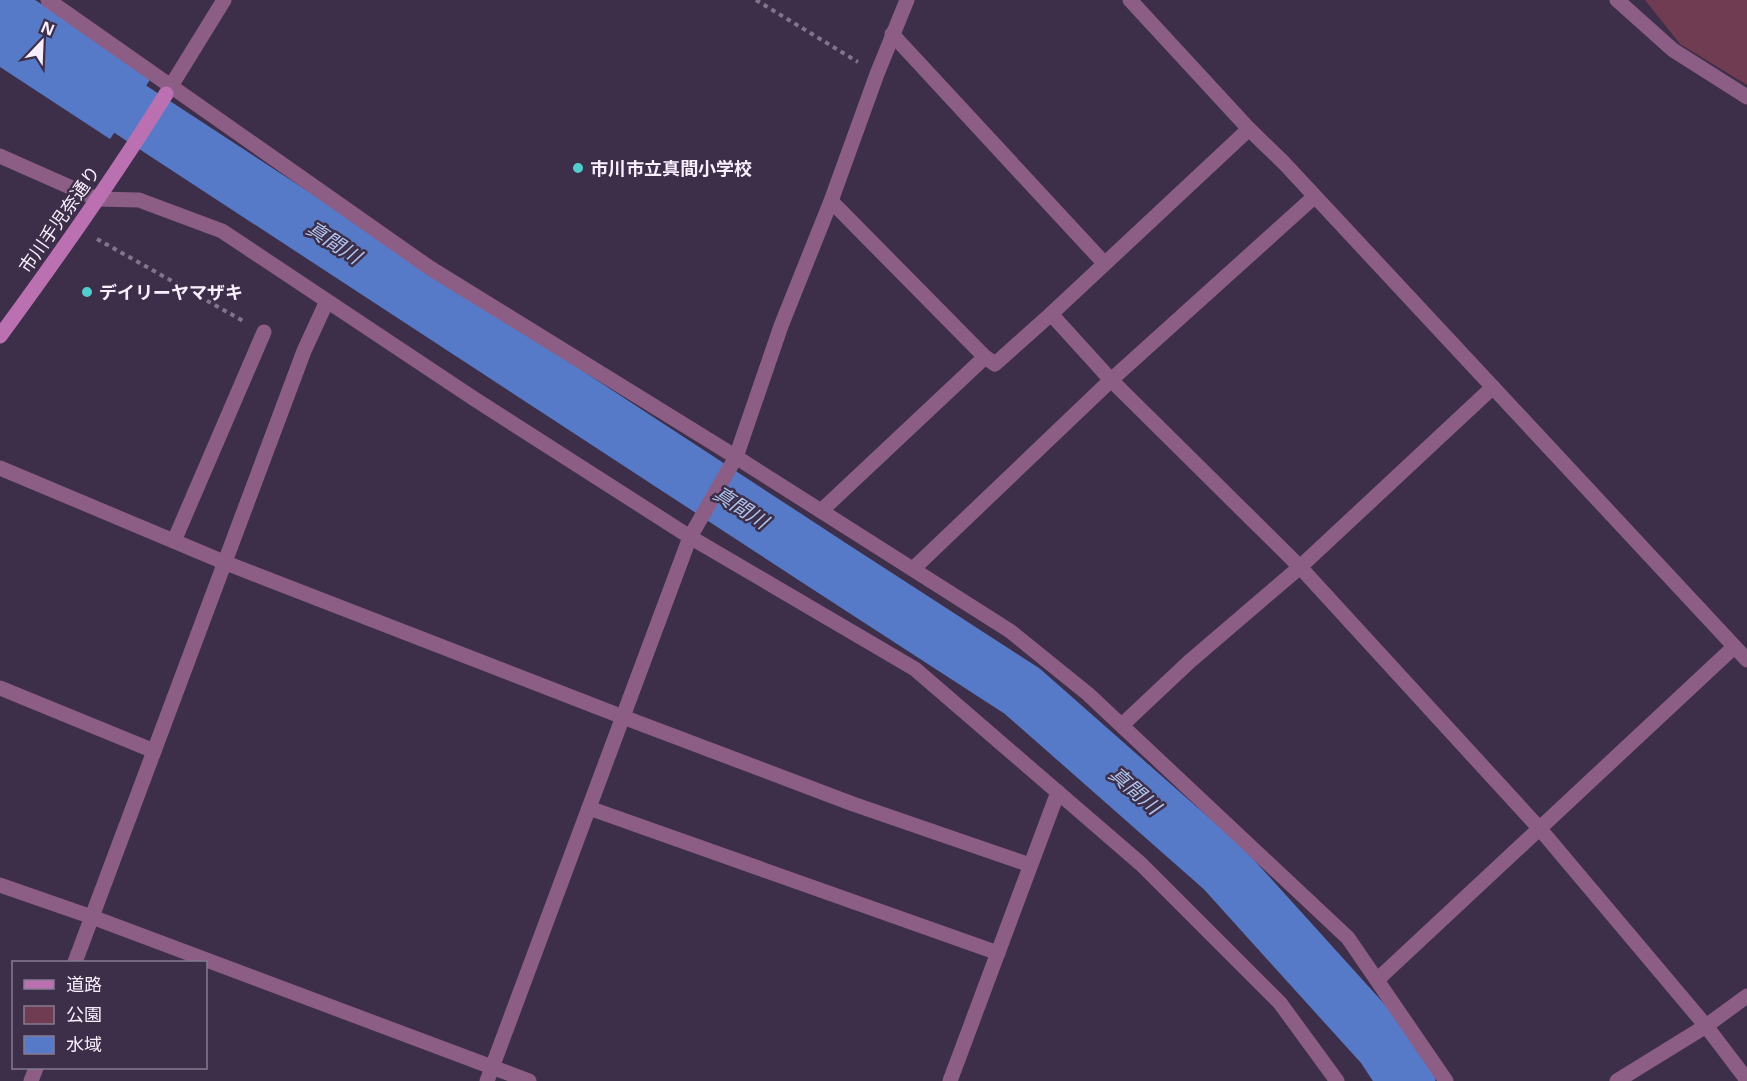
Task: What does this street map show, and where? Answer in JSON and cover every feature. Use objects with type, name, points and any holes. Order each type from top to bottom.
[{"type":"street","points":[[48,0],[169,90],[430,268],[736,457],[1010,631],[1088,694],[1347,938],[1446,1081]]},
{"type":"street","points":[[169,90],[224,0]]},
{"type":"street","points":[[489,1074],[690,537],[736,457],[781,326],[907,0]]},
{"type":"street","points":[[1130,0],[1747,660]]},
{"type":"street","points":[[1617,0],[1673,50],[1747,97]]},
{"type":"street","points":[[892,34],[1104,263]]},
{"type":"street","name":"市川手児奈通り","points":[[0,336],[78,229],[169,90]]},
{"type":"street","points":[[831,201],[985,357],[995,364],[1249,129]]},
{"type":"street","points":[[0,156],[97,199],[140,200],[222,231],[476,400],[690,537],[915,669],[1141,864],[1280,1003],[1337,1081]]},
{"type":"street","points":[[913,569],[1112,380],[1314,197]]},
{"type":"street","points":[[76,961],[304,351],[327,301]]},
{"type":"street","points":[[1051,314],[1112,380],[1300,567],[1540,829],[1706,1026],[1747,1080]]},
{"type":"street","points":[[174,541],[264,332]]},
{"type":"street","points":[[821,511],[985,357]]},
{"type":"street","points":[[1122,725],[1189,662],[1300,567],[1493,387]]},
{"type":"street","points":[[0,468],[226,562],[623,717],[853,804],[1030,866]]},
{"type":"street","points":[[1377,980],[1734,647]]},
{"type":"street","points":[[0,688],[154,751]]},
{"type":"street","points":[[950,1081],[1058,792]]},
{"type":"street","points":[[589,808],[998,953]]},
{"type":"street","points":[[0,885],[92,917],[203,961]]},
{"type":"street","points":[[207,962],[489,1074],[529,1081]]},
{"type":"street","points":[[1617,1081],[1706,1026],[1747,996]]},
{"type":"path","points":[[756,0],[877,74]]},
{"type":"path","points":[[78,229],[264,332]]},
{"type":"green space","points":[[1645,0],[1747,0],[1747,85],[1680,44]]},
{"type":"water","points":[[0,0],[35,0],[154,74],[110,139],[0,67]]},
{"type":"waterway","name":"真間川","points":[[0,24],[1022,691],[1223,868],[1384,1046],[1407,1081]]},
{"type":"place","name":"市川市立真間小学校","points":[[578,168]]},
{"type":"place","name":"デイリーヤマザキ","points":[[87,292]]}]
